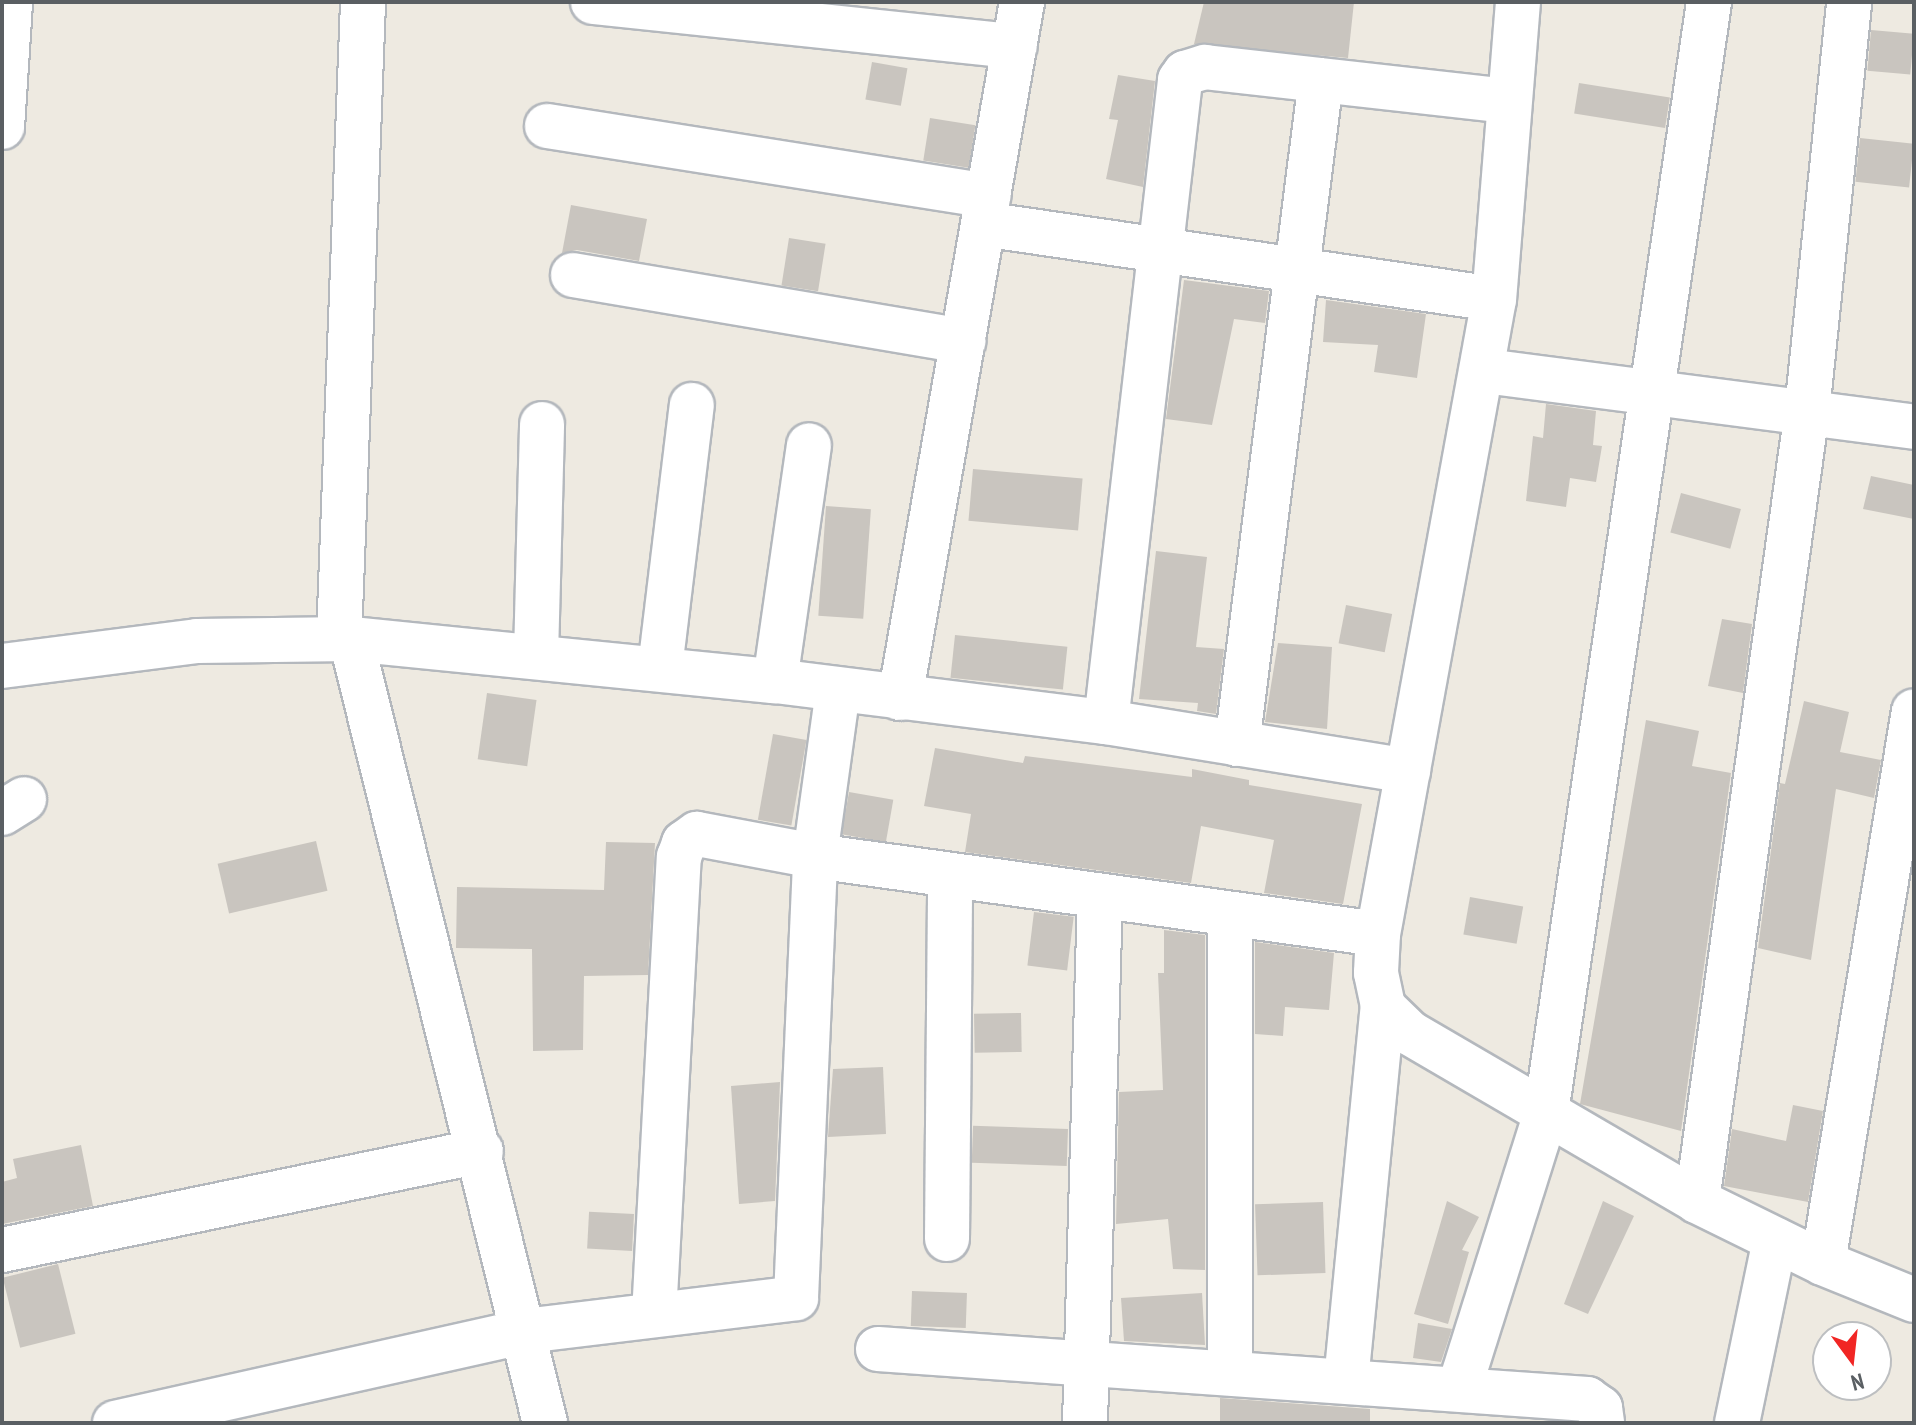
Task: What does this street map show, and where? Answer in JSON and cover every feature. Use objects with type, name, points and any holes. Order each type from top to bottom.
[{"type":"street","points":[[2,127],[10,2]]},
{"type":"street","points":[[363,2],[345,639],[481,1151],[545,1423]]},
{"type":"street","points":[[593,2],[834,15],[1015,46]]},
{"type":"street","points":[[900,698],[1022,2]]},
{"type":"street","points":[[1346,1381],[1383,1007],[1376,973],[1378,934],[1485,371],[1494,299],[1518,2]]},
{"type":"street","points":[[1459,1389],[1546,1113],[1709,2]]},
{"type":"street","points":[[1697,1201],[1807,411],[1849,2]]},
{"type":"street","points":[[1106,722],[1178,88],[1185,73],[1205,67],[1509,101]]},
{"type":"street","points":[[1237,744],[1321,80]]},
{"type":"street","points":[[547,126],[986,210],[1160,250],[1494,299]]},
{"type":"street","points":[[573,275],[963,341]]},
{"type":"street","points":[[1485,371],[1914,427]]},
{"type":"street","points":[[660,668],[692,405]]},
{"type":"street","points":[[536,656],[542,424]]},
{"type":"street","points":[[775,681],[809,445]]},
{"type":"street","points":[[2,666],[197,641],[345,639],[660,668],[1106,722],[1408,771]]},
{"type":"street","points":[[115,1423],[525,1331],[791,1301],[799,1293],[815,856],[838,690]]},
{"type":"street","points":[[1823,1263],[1914,711]]},
{"type":"street","points":[[654,1315],[679,857],[684,843],[697,834],[711,834],[815,856],[1378,934]]},
{"type":"street","points":[[947,1239],[950,875]]},
{"type":"street","points":[[1085,1423],[1100,896]]},
{"type":"street","points":[[1230,914],[1230,1373]]},
{"type":"street","points":[[1383,1007],[1410,1033],[1697,1201],[1823,1263],[1914,1300]]},
{"type":"street","points":[[2,1250],[481,1151]]},
{"type":"street","points":[[1737,1423],[1775,1240]]},
{"type":"street","points":[[878,1349],[1587,1399],[1600,1408],[1602,1423]]},
{"type":"building","points":[[1204,2],[1354,2],[1348,58],[1194,44]]},
{"type":"building","points":[[1871,30],[1914,34],[1910,75],[1867,71]]},
{"type":"building","points":[[872,62],[907,68],[901,106],[865,99]]},
{"type":"building","points":[[1118,75],[1155,81],[1143,187],[1106,179],[1118,120],[1109,119]]},
{"type":"building","points":[[1579,83],[1670,97],[1665,128],[1574,114]]},
{"type":"building","points":[[930,118],[975,125],[969,168],[923,160]]},
{"type":"building","points":[[1860,138],[1914,144],[1909,187],[1855,182]]},
{"type":"building","points":[[571,205],[647,219],[639,261],[577,250],[562,253]]},
{"type":"building","points":[[789,238],[826,244],[818,291],[781,285]]},
{"type":"building","points":[[1184,280],[1269,291],[1265,323],[1234,319],[1212,425],[1166,419]]},
{"type":"building","points":[[1326,300],[1426,314],[1417,378],[1374,372],[1378,345],[1323,342]]},
{"type":"building","points":[[1546,404],[1596,411],[1593,445],[1602,446],[1596,482],[1570,478],[1566,507],[1526,501],[1533,436],[1543,438]]},
{"type":"building","points":[[973,469],[1083,479],[1078,530],[968,521]]},
{"type":"building","points":[[1871,476],[1914,485],[1914,519],[1863,509]]},
{"type":"building","points":[[1681,493],[1741,509],[1730,549],[1670,533]]},
{"type":"building","points":[[826,506],[871,509],[863,619],[818,616]]},
{"type":"building","points":[[1156,551],[1207,557],[1196,647],[1224,649],[1216,714],[1197,711],[1198,703],[1139,699]]},
{"type":"building","points":[[1346,605],[1392,614],[1385,652],[1339,643]]},
{"type":"building","points":[[1722,619],[1752,624],[1743,693],[1708,686]]},
{"type":"building","points":[[955,635],[1067,647],[1063,690],[951,678]]},
{"type":"building","points":[[1278,643],[1332,647],[1327,729],[1265,722]]},
{"type":"building","points":[[487,693],[537,700],[527,766],[478,759]]},
{"type":"building","points":[[1804,701],[1849,712],[1840,752],[1881,760],[1874,798],[1836,789],[1811,960],[1758,948],[1780,783],[1785,784]]},
{"type":"building","points":[[1646,720],[1699,731],[1692,766],[1731,773],[1681,1131],[1580,1104]]},
{"type":"building","points":[[773,734],[806,740],[791,826],[758,820]]},
{"type":"building","points":[[935,748],[1023,763],[1025,756],[1192,777],[1192,769],[1249,780],[1249,785],[1362,804],[1343,904],[1264,893],[1274,840],[1201,826],[1191,883],[965,852],[971,814],[924,806]]},
{"type":"building","points":[[849,792],[893,800],[886,842],[842,834]]},
{"type":"building","points":[[316,841],[327,891],[229,913],[218,864]]},
{"type":"building","points":[[606,842],[655,843],[648,975],[584,976],[583,1050],[533,1051],[532,949],[456,948],[457,887],[604,890]]},
{"type":"building","points":[[1470,897],[1523,906],[1517,944],[1463,934]]},
{"type":"building","points":[[1034,912],[1074,917],[1067,970],[1027,966]]},
{"type":"building","points":[[1164,930],[1205,935],[1205,1270],[1173,1269],[1168,1219],[1116,1224],[1119,1092],[1163,1090],[1158,973],[1164,973]]},
{"type":"building","points":[[1255,942],[1334,953],[1329,1010],[1285,1007],[1283,1036],[1255,1034]]},
{"type":"building","points":[[1021,1013],[1022,1052],[975,1053],[974,1014]]},
{"type":"building","points":[[883,1067],[886,1134],[828,1137],[833,1069]]},
{"type":"building","points":[[780,1082],[775,1201],[739,1204],[731,1086]]},
{"type":"building","points":[[1793,1105],[1823,1111],[1808,1202],[1724,1186],[1732,1129],[1786,1141]]},
{"type":"building","points":[[973,1126],[1068,1129],[1067,1166],[972,1163]]},
{"type":"building","points":[[81,1145],[93,1206],[2,1224],[2,1182],[17,1178],[13,1159]]},
{"type":"building","points":[[1447,1201],[1479,1217],[1462,1250],[1469,1252],[1448,1324],[1414,1314]]},
{"type":"building","points":[[1603,1201],[1634,1216],[1588,1314],[1564,1304]]},
{"type":"building","points":[[1323,1202],[1325,1273],[1258,1275],[1255,1204]]},
{"type":"building","points":[[589,1212],[634,1214],[632,1251],[587,1249]]},
{"type":"building","points":[[58,1264],[75,1334],[20,1348],[3,1278]]},
{"type":"building","points":[[912,1291],[967,1293],[966,1328],[911,1326]]},
{"type":"building","points":[[1202,1293],[1205,1345],[1124,1341],[1121,1298]]},
{"type":"building","points":[[1418,1323],[1452,1329],[1441,1362],[1413,1358]]},
{"type":"building","points":[[1220,1398],[1370,1409],[1370,1423],[1220,1423]]}]
